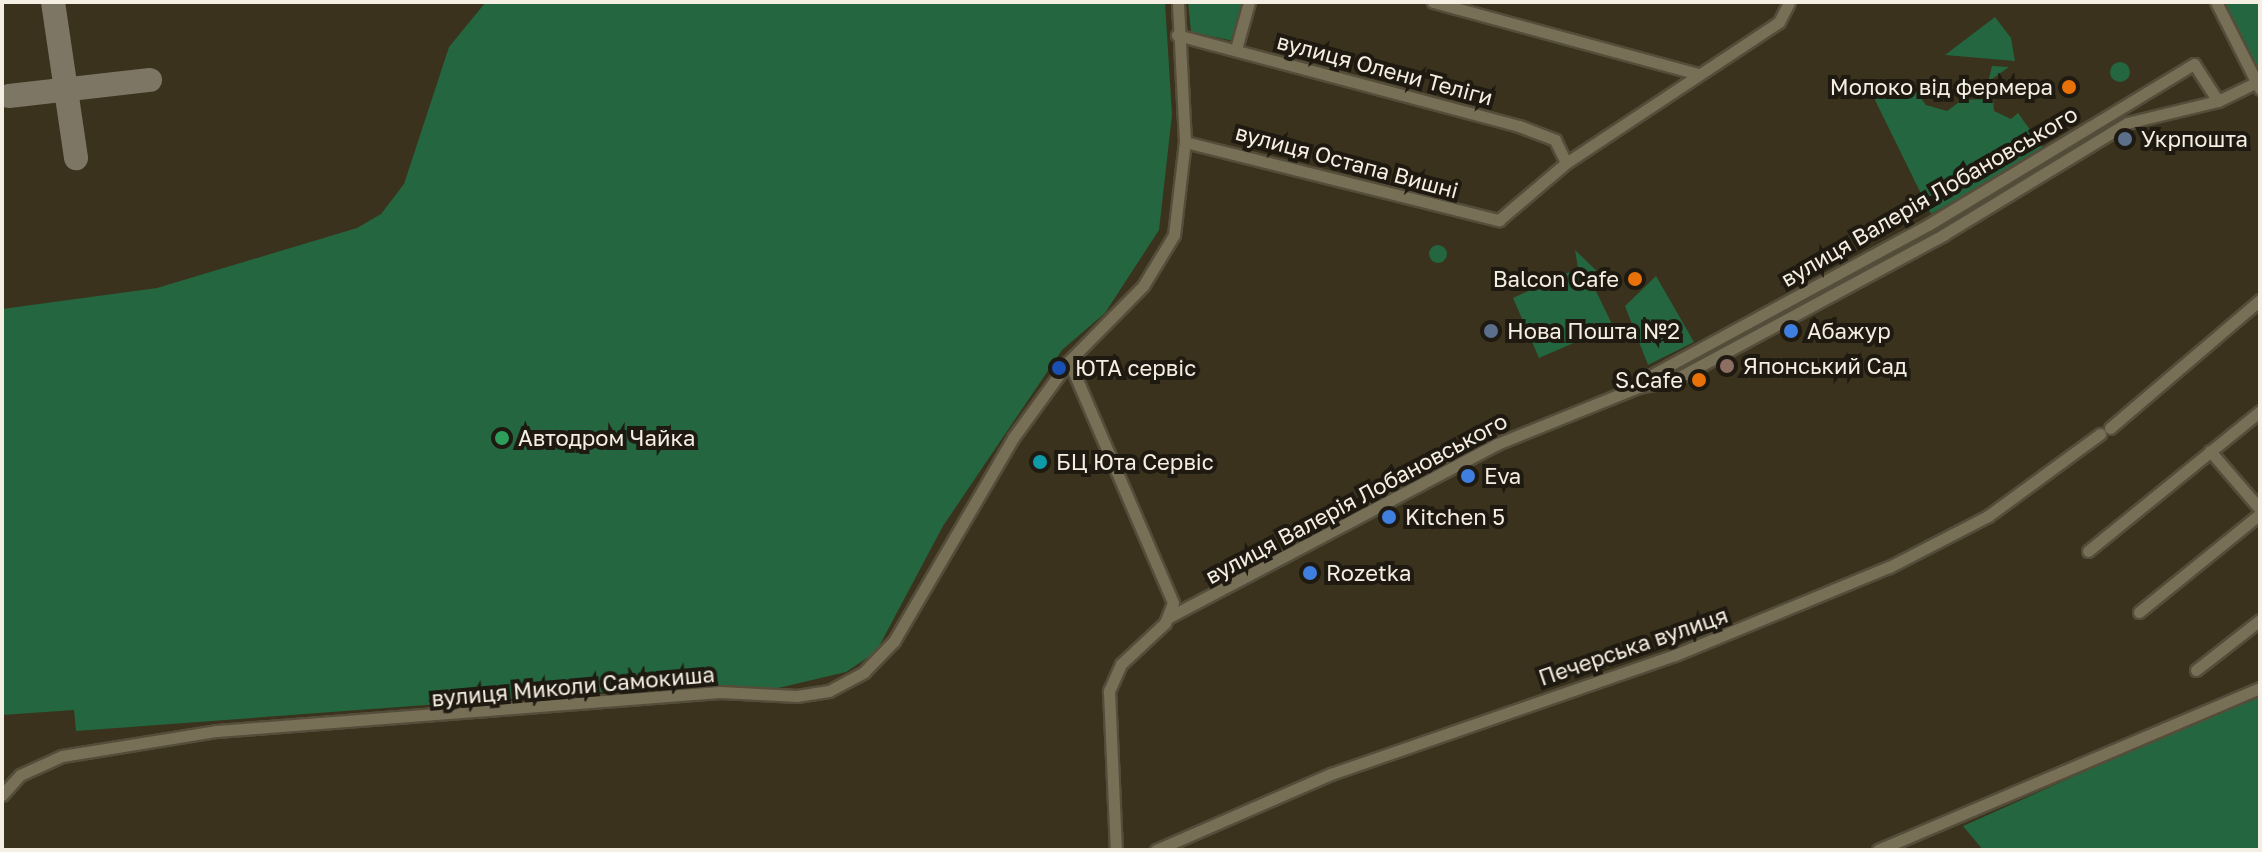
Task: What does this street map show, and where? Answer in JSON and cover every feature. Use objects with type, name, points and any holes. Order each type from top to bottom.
[{"type":"street","name":"вулиця Миколи Самокиша","points":[[2,795],[20,775],[62,756],[217,731],[719,692],[797,696],[840,687],[894,641],[993,468],[1069,361],[1143,286],[1165,253],[1182,203],[1185,142],[1177,35],[1178,2]]},
{"type":"street","points":[[1236,49],[1249,2]]},
{"type":"street","points":[[1433,2],[1698,74]]},
{"type":"street","points":[[1566,163],[1779,22],[1789,2]]},
{"type":"street","points":[[2216,2],[2257,86]]},
{"type":"street","name":"вулиця Олени Теліги","points":[[1177,35],[1548,136],[1560,144],[1566,163]]},
{"type":"street","name":"вулиця Валерія Лобановського","points":[[1651,383],[1648,377],[1928,225],[2194,64],[2218,101]]},
{"type":"street","name":"вулиця Валерія Лобановського","points":[[1116,850],[1109,691],[1127,656],[1169,617],[1497,444],[1651,383],[1674,380],[1943,235],[2127,123],[2218,101],[2257,86]]},
{"type":"street","name":"вулиця Остапа Вишні","points":[[1185,142],[1499,220],[1566,163]]},
{"type":"street","name":"Печерська вулиця","points":[[1156,850],[1331,774],[1675,655],[1875,574],[1988,516],[2105,431],[2260,300]]},
{"type":"street","points":[[1069,361],[1167,587],[1169,617]]},
{"type":"street","points":[[2088,551],[2260,411]]},
{"type":"street","points":[[2139,612],[2260,511],[2210,451]]},
{"type":"street","points":[[2196,670],[2260,620]]},
{"type":"street","points":[[1878,850],[1926,825],[1953,823],[2260,688]]},
{"type":"green space","name":"Автодром Чайка","points":[[1165,2],[1172,115],[1159,230],[1105,313],[1062,350],[943,526],[876,652],[846,672],[774,689],[697,685],[76,731],[74,710],[2,715],[2,309],[157,288],[357,228],[381,214],[404,184],[449,47],[485,3]]},
{"type":"green space","points":[[1188,2],[1245,2],[1234,41],[1191,32]]},
{"type":"green space","points":[[2222,2],[2260,2],[2260,74],[2224,8]]},
{"type":"green space","points":[[1995,17],[2011,38],[2015,61],[1945,55]]},
{"type":"green space","points":[[2120,62],[2127,65],[2130,72],[2127,79],[2120,82],[2113,79],[2110,72],[2113,65]]},
{"type":"green space","points":[[1992,66],[2009,67],[1992,79],[1994,111],[2011,119],[2018,113],[2044,149],[1931,214],[1873,96],[1897,97],[1912,86],[1926,105],[1947,111],[1962,100],[1984,99]]},
{"type":"green space","points":[[1434,245],[1442,245],[1447,254],[1445,261],[1434,263],[1429,258],[1429,250]]},
{"type":"green space","points":[[1575,250],[1601,275],[1591,281],[1613,326],[1539,358],[1513,298],[1578,268]]},
{"type":"green space","points":[[1656,276],[1694,342],[1648,365],[1625,306]]},
{"type":"green space","points":[[2260,693],[2260,850],[1983,850],[1963,826]]},
{"type":"taxiway","points":[[53,2],[76,158]]},
{"type":"taxiway","points":[[9,96],[150,80]]},
{"type":"place","name":"Молоко від фермера","points":[[2069,87]]},
{"type":"place","name":"Укрпошта","points":[[2125,139]]},
{"type":"place","name":"Balcon Cafe","points":[[1635,279]]},
{"type":"place","name":"Нова Пошта №2","points":[[1491,331]]},
{"type":"place","name":"Абажур","points":[[1791,331]]},
{"type":"place","name":"Японський Сад","points":[[1727,366]]},
{"type":"place","name":"ЮТА сервіс","points":[[1059,368]]},
{"type":"place","name":"S.Cafe","points":[[1699,380]]},
{"type":"place","name":"Автодром Чайка","points":[[502,438]]},
{"type":"place","name":"БЦ Юта Сервіс","points":[[1040,462]]},
{"type":"place","name":"Eva","points":[[1468,476]]},
{"type":"place","name":"Kitchen 5","points":[[1389,517]]},
{"type":"place","name":"Rozetka","points":[[1310,573]]}]
